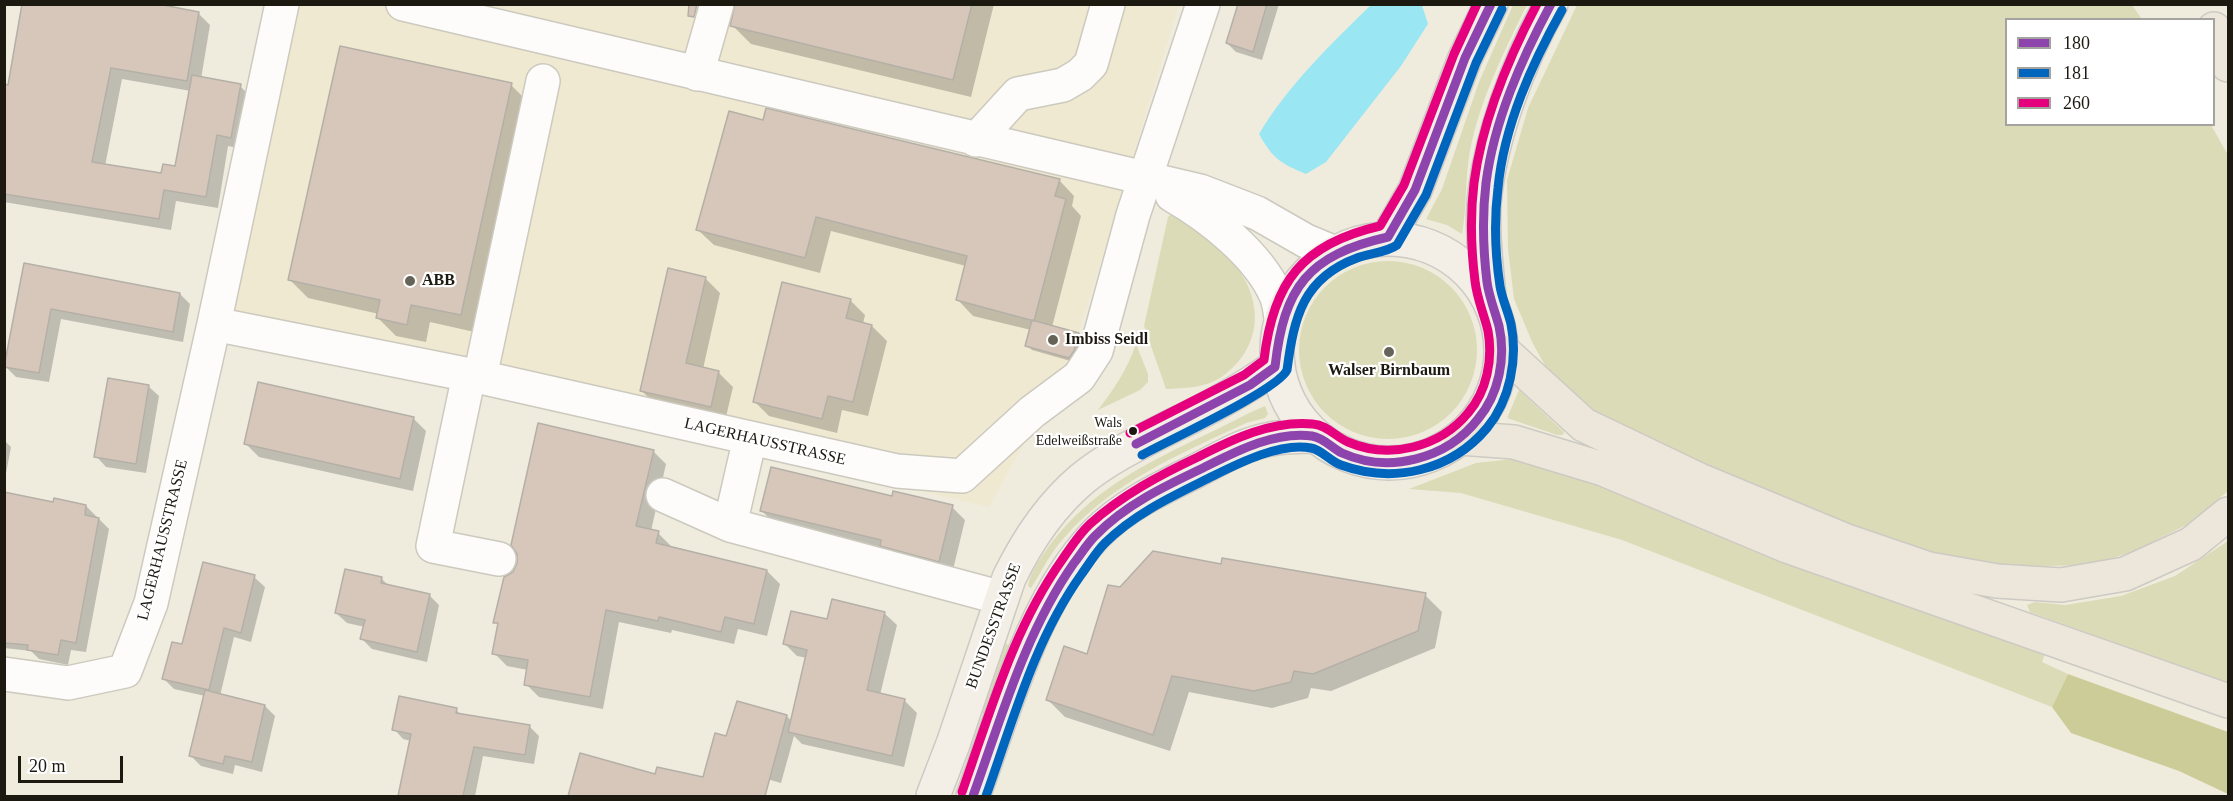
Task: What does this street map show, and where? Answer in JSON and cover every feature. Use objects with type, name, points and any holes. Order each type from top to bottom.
[{"type":"highway","points":[[2205,4],[2229,33]]},
{"type":"highway","points":[[2215,31],[2229,65]]},
{"type":"highway","points":[[1503,351],[1556,401],[1584,424],[1603,435],[1709,484],[1845,540],[1929,569],[1998,580],[2061,585],[2125,574],[2191,544],[2229,514]]},
{"type":"highway","points":[[1460,438],[1514,442],[1593,466],[1787,546],[2229,701]]},
{"type":"main road","points":[[1388,237],[1415,190],[1465,58],[1491,4]]},
{"type":"main road","points":[[1489,296],[1465,267],[1433,247],[1388,237],[1362,241],[1335,253],[1304,277],[1288,300],[1281,318],[1275,367],[1287,400],[1316,436],[1339,452],[1363,460],[1390,463],[1410,462],[1446,448],[1460,438],[1478,419],[1491,398],[1503,351],[1500,330],[1489,296],[1484,206],[1488,166],[1512,88],[1537,29],[1551,4]]},
{"type":"main road","name":"BUNDESSTRASSE","points":[[929,793],[953,744],[1002,598],[1022,552],[1052,509],[1081,480],[1114,456],[1250,385],[1275,367]]},
{"type":"main road","points":[[973,796],[1041,618],[1066,572],[1096,534],[1125,509],[1156,491],[1240,450],[1269,439],[1316,436]]},
{"type":"street","name":"LAGERHAUSSTRASSE","points":[[4,674],[68,683],[125,671],[151,603],[214,324],[282,4]]},
{"type":"street","points":[[403,4],[1200,191],[1257,213],[1306,241],[1335,253]]},
{"type":"street","points":[[698,74],[717,4]]},
{"type":"street","points":[[976,140],[1018,94],[1063,85],[1080,75],[1091,64],[1108,4]]},
{"type":"street","name":"LAGERHAUSSTRASSE","points":[[214,324],[475,376],[897,471],[962,476],[1032,412],[1079,377],[1096,351],[1144,179],[1203,4]]},
{"type":"street","points":[[499,559],[433,546],[543,81]]},
{"type":"street","points":[[1144,179],[1190,205],[1221,228],[1258,267],[1277,296],[1281,318]]},
{"type":"street","points":[[730,525],[750,438]]},
{"type":"street","points":[[663,495],[730,525],[1002,598]]},
{"type":"shaded area","points":[[294,5],[1179,5],[1071,359],[989,507],[612,419],[226,343]]},
{"type":"green space","points":[[1513,5],[1527,5],[1494,76],[1474,132],[1468,161],[1462,234],[1447,225],[1426,219],[1442,189],[1479,82]]},
{"type":"green space","points":[[1577,5],[2132,5],[2141,18],[2005,18],[2005,126],[2212,126],[2228,155],[2228,491],[2190,523],[2137,550],[2092,565],[1982,564],[1928,555],[1715,475],[1585,410],[1554,381],[1533,344],[1514,299],[1508,249],[1507,180],[1528,108]]},
{"type":"green space","points":[[1173,212],[1196,226],[1239,269],[1249,287],[1255,316],[1250,343],[1233,368],[1208,384],[1166,389],[1144,326],[1168,217]]},
{"type":"green space","points":[[1388,261],[1422,268],[1451,287],[1470,316],[1477,350],[1470,384],[1451,413],[1422,432],[1388,439],[1354,432],[1325,413],[1306,384],[1299,350],[1306,316],[1325,287],[1354,268]]},
{"type":"green space","points":[[1136,344],[1148,374],[1148,382],[1140,390],[1098,410],[1120,378]]},
{"type":"green space","points":[[1519,390],[1564,432],[1563,435],[1507,418]]},
{"type":"green space","points":[[1265,406],[1268,414],[1265,418],[1246,423],[1172,458],[1125,485],[1103,501],[1064,538],[1031,588],[1028,586],[1033,570],[1049,546],[1083,509],[1102,493],[1162,456]]},
{"type":"green space","points":[[1513,459],[1553,467],[2046,651],[2042,662],[2068,674],[2052,707],[1622,540],[1461,493],[1409,489],[1476,463]]},
{"type":"green space","points":[[2228,541],[2228,684],[2030,612],[2027,605],[2035,602],[2065,605],[2121,596],[2175,576]]},
{"type":"green space","points":[[1009,645],[1009,651],[988,710],[984,714],[981,712],[1002,646]]},
{"type":"green space","points":[[2068,674],[2228,732],[2228,794],[2179,771],[2071,733],[2052,707]]},
{"type":"water","points":[[1372,4],[1422,5],[1428,24],[1401,66],[1326,162],[1306,174],[1290,167],[1278,159],[1259,134],[1297,82]]},
{"type":"building","points":[[22,4],[158,4],[199,12],[187,81],[111,68],[92,162],[161,173],[163,164],[175,166],[192,75],[241,84],[231,138],[217,135],[206,197],[164,190],[159,219],[4,194],[4,84],[8,85]]},
{"type":"building","points":[[689,4],[697,4],[694,17],[688,16]]},
{"type":"building","points":[[735,4],[972,4],[953,80],[730,26]]},
{"type":"building","points":[[1238,4],[1267,4],[1253,52],[1226,43]]},
{"type":"building","points":[[340,46],[512,83],[461,315],[411,305],[407,325],[376,318],[380,300],[288,280]]},
{"type":"building","points":[[766,108],[1060,179],[1055,196],[1066,199],[1034,321],[956,300],[967,256],[816,217],[805,258],[696,230],[729,111],[763,120]]},
{"type":"building","points":[[24,263],[180,293],[173,332],[51,309],[39,373],[4,367]]},
{"type":"building","points":[[668,268],[706,277],[686,363],[719,371],[711,407],[640,391]]},
{"type":"building","points":[[782,282],[851,299],[846,318],[872,325],[853,402],[828,396],[822,419],[753,402]]},
{"type":"building","points":[[1032,320],[1079,333],[1074,351],[1069,358],[1025,346]]},
{"type":"building","points":[[108,378],[149,385],[136,464],[94,457]]},
{"type":"building","points":[[258,382],[414,417],[400,479],[244,444]]},
{"type":"building","points":[[538,423],[654,450],[636,526],[659,531],[656,543],[767,570],[754,624],[725,617],[721,632],[659,617],[658,621],[606,610],[590,697],[524,685],[528,660],[492,654],[498,623],[493,623],[504,577],[513,572],[517,563],[517,554],[511,545]]},
{"type":"building","points":[[771,467],[892,496],[893,491],[953,505],[939,562],[880,546],[881,540],[760,511]]},
{"type":"building","points":[[4,492],[53,502],[54,498],[86,505],[85,515],[99,518],[76,643],[61,640],[58,655],[27,650],[28,645],[4,643]]},
{"type":"building","points":[[1153,551],[1221,564],[1222,558],[1426,593],[1418,631],[1313,674],[1294,671],[1291,682],[1254,691],[1172,676],[1153,735],[1046,700],[1064,646],[1087,654],[1108,585],[1120,587]]},
{"type":"building","points":[[203,562],[255,575],[241,633],[224,628],[209,690],[162,679],[172,642],[182,644]]},
{"type":"building","points":[[345,569],[382,577],[381,583],[430,594],[417,652],[360,639],[365,620],[335,613]]},
{"type":"building","points":[[832,599],[885,612],[867,690],[905,699],[892,756],[788,732],[807,650],[783,644],[791,611],[827,619]]},
{"type":"building","points":[[205,690],[265,705],[252,762],[225,756],[223,764],[189,756]]},
{"type":"building","points":[[399,696],[457,708],[456,713],[530,725],[525,755],[474,747],[463,796],[398,796],[411,734],[392,730]]},
{"type":"building","points":[[737,701],[787,715],[765,796],[568,796],[580,753],[655,774],[657,767],[703,777],[715,733],[726,736]]},
{"type":"transit line","name":"260","points":[[1130,433],[1244,375],[1264,360],[1275,309],[1284,288],[1296,270],[1311,256],[1330,244],[1380,226],[1404,185],[1454,54],[1477,4]]},
{"type":"transit line","name":"180","points":[[1136,444],[1250,385],[1275,367],[1285,315],[1294,295],[1305,279],[1319,265],[1338,254],[1361,244],[1388,237],[1415,190],[1465,58],[1491,4]]},
{"type":"transit line","name":"260","points":[[962,792],[1004,672],[1030,614],[1079,536],[1115,504],[1142,486],[1184,464],[1253,432],[1283,425],[1313,424],[1323,427],[1348,442],[1364,447],[1397,450],[1429,442],[1443,434],[1457,425],[1475,404],[1484,385],[1490,353],[1488,331],[1477,294],[1474,269],[1472,244],[1474,183],[1483,137],[1506,68],[1537,4]]},
{"type":"transit line","name":"180","points":[[973,796],[1016,676],[1042,618],[1074,563],[1095,536],[1119,515],[1174,482],[1255,444],[1269,440],[1298,435],[1312,436],[1342,453],[1360,459],[1398,462],[1434,453],[1465,433],[1478,419],[1496,387],[1502,351],[1499,326],[1487,282],[1484,245],[1486,183],[1490,160],[1510,91],[1551,4]]},
{"type":"transit line","name":"181","points":[[1142,455],[1244,402],[1279,379],[1287,370],[1298,317],[1313,288],[1324,276],[1339,266],[1397,245],[1426,195],[1476,63],[1502,9]]},
{"type":"transit line","name":"181","points":[[986,796],[1026,682],[1050,627],[1096,554],[1105,543],[1129,523],[1156,505],[1199,483],[1248,460],[1274,451],[1299,447],[1311,448],[1341,465],[1361,471],[1401,473],[1439,464],[1473,443],[1487,428],[1507,392],[1513,365],[1513,337],[1500,286],[1496,249],[1496,212],[1501,164],[1513,118],[1530,73],[1562,10]]},
{"type":"place","name":"ABB","points":[[410,281]]},
{"type":"place","name":"Imbiss Seidl","points":[[1053,340]]},
{"type":"place","name":"Walser Birnbaum","points":[[1389,352]]},
{"type":"place","name":"Wals Edelweißstraße","points":[[1133,431]]}]
